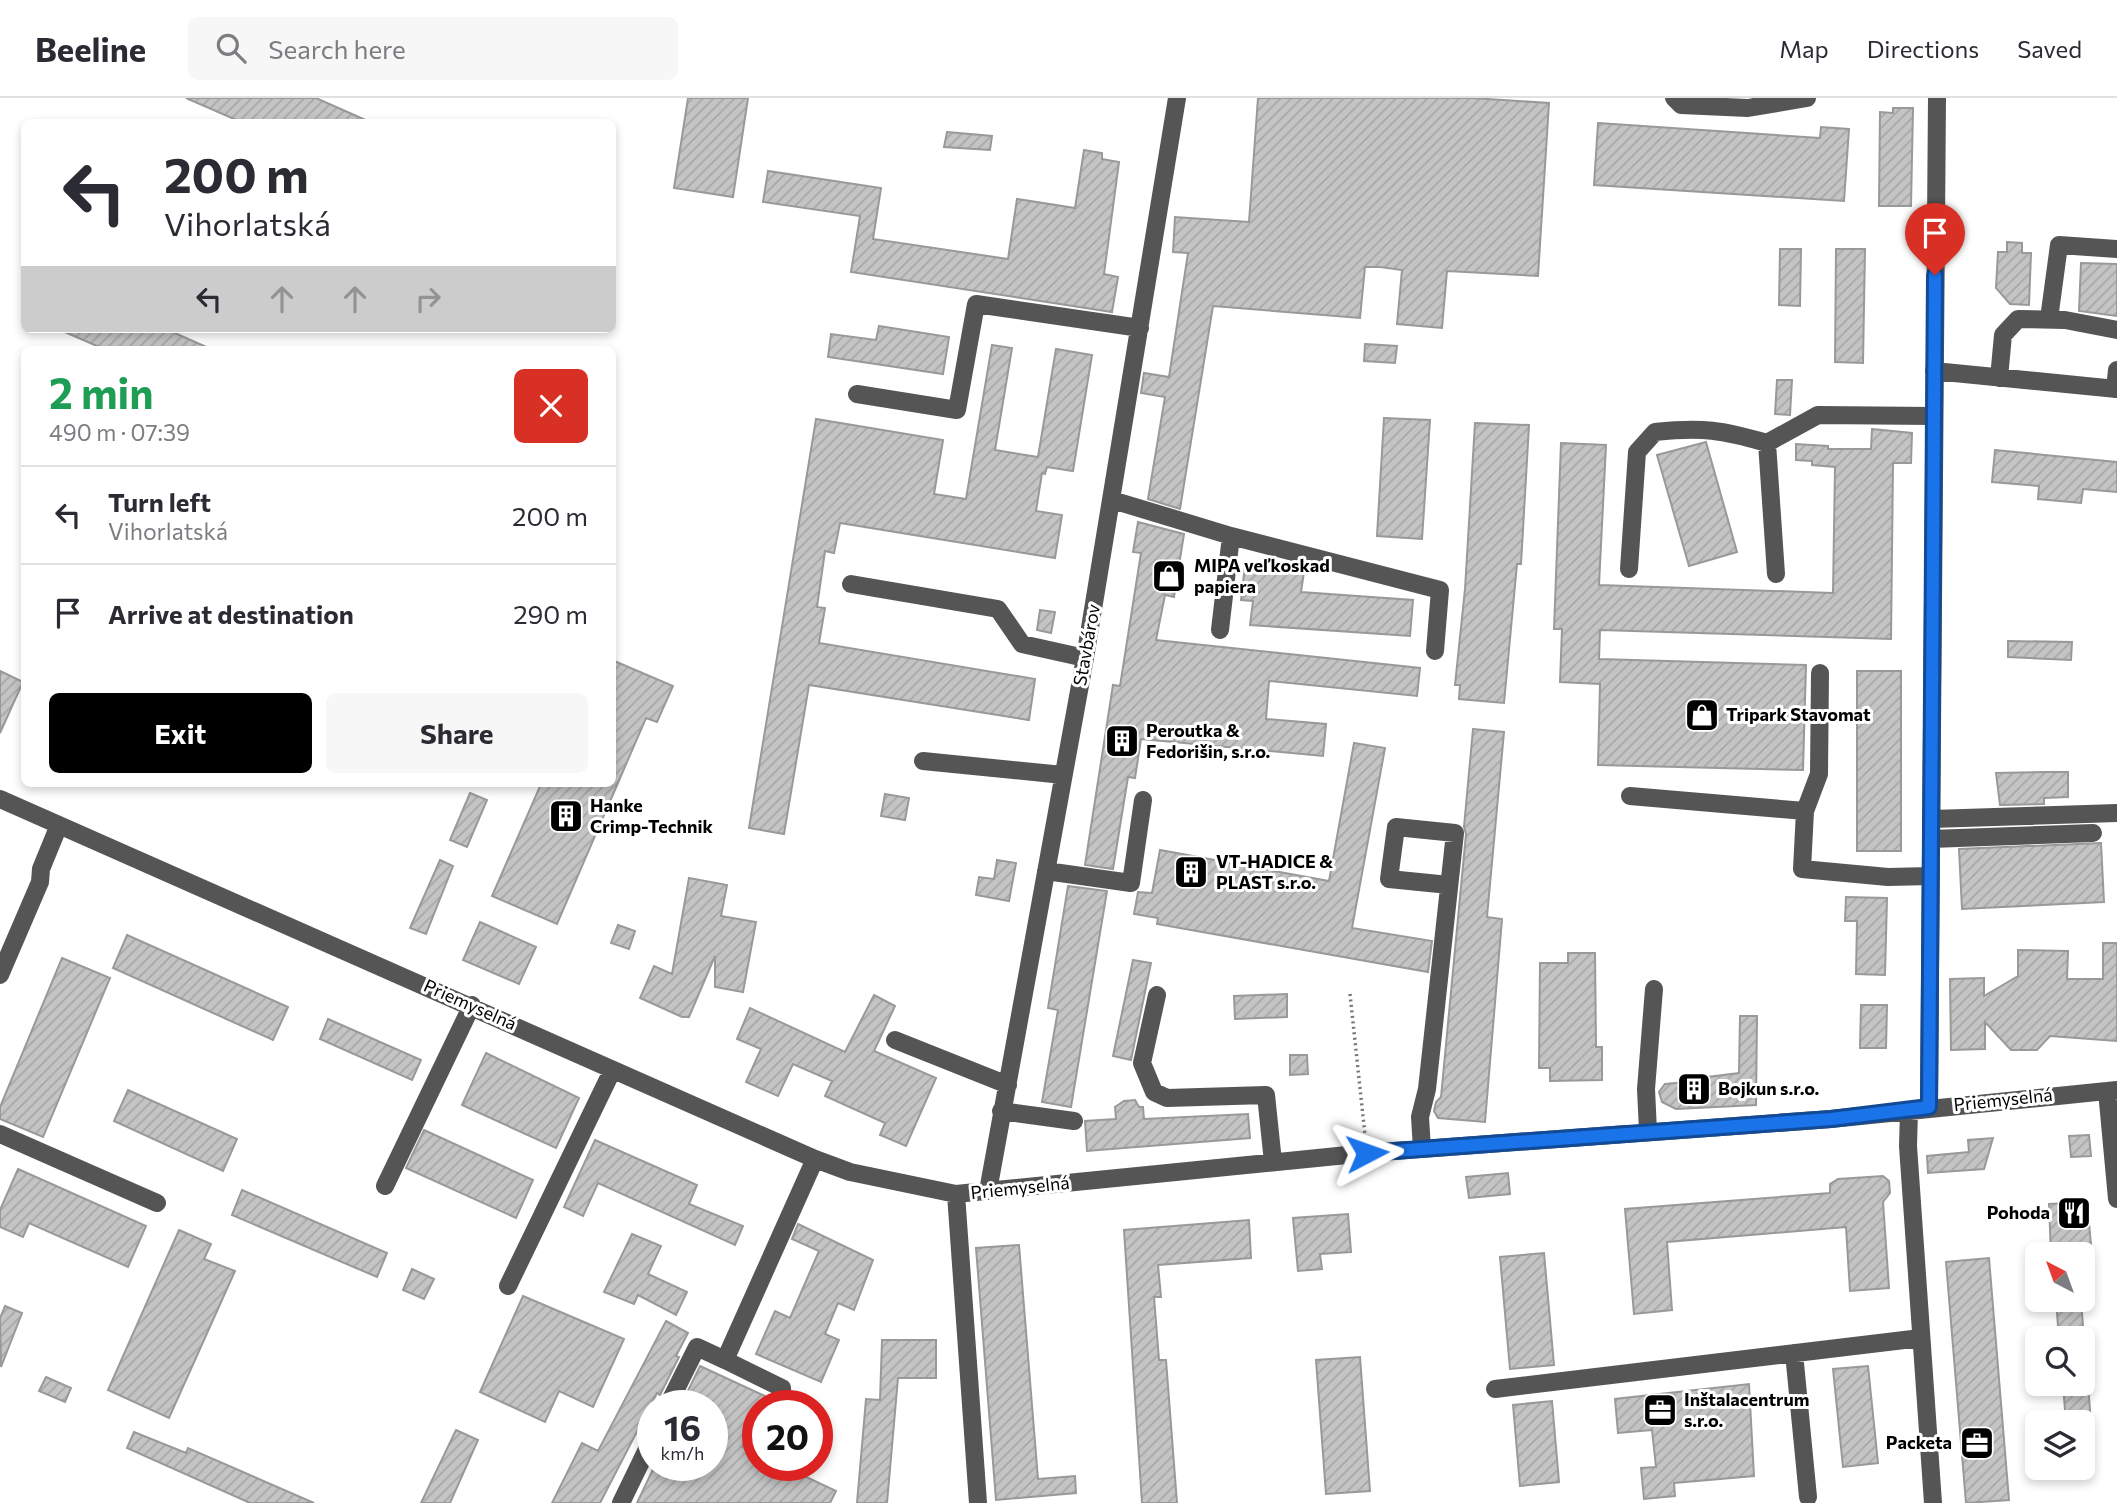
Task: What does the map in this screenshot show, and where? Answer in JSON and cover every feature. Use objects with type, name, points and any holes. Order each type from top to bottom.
[{"type":"street","name":"Stavbárov","points":[[988,1191],[1085,658],[1177,98]]},
{"type":"street","points":[[1674,98],[1681,105],[1748,108],[1774,101],[1807,98]]},
{"type":"street","points":[[1929,1107],[1937,98]]},
{"type":"street","points":[[2049,319],[2059,246],[2117,248]]},
{"type":"street","points":[[857,394],[957,410],[976,304],[1140,328]]},
{"type":"street","points":[[1999,378],[2003,335],[2018,319],[2049,319],[2117,330]]},
{"type":"street","points":[[1934,371],[2116,390],[2117,370]]},
{"type":"street","points":[[1629,569],[1637,452],[1655,432],[1694,428],[1720,429],[1767,443],[1818,415],[1934,416]]},
{"type":"street","points":[[1767,443],[1776,574]]},
{"type":"street","points":[[1112,500],[1231,536],[1440,590],[1435,650]]},
{"type":"street","points":[[1220,630],[1231,536]]},
{"type":"street","points":[[851,584],[998,609],[1022,644],[1085,658]]},
{"type":"street","points":[[1821,673],[1819,774],[1805,811],[1802,869],[1888,877],[1931,876]]},
{"type":"street","points":[[923,761],[1063,775]]},
{"type":"street","points":[[1630,796],[1805,811]]},
{"type":"street","name":"Priemyselná","points":[[0,799],[472,1005],[612,1071],[815,1160],[850,1172],[956,1194],[1367,1153],[1909,1111],[2112,1091]]},
{"type":"street","points":[[1046,871],[1131,883],[1143,800]]},
{"type":"street","points":[[1931,819],[2117,813]]},
{"type":"street","points":[[0,975],[40,882],[41,869],[59,825]]},
{"type":"street","points":[[1422,1149],[1420,1117],[1427,1089],[1455,833],[1396,827],[1389,879],[1449,885]]},
{"type":"street","points":[[1931,839],[2093,833]]},
{"type":"street","points":[[1648,1131],[1646,1089],[1654,989]]},
{"type":"street","points":[[1157,995],[1142,1063],[1154,1092],[1167,1098],[1266,1095],[1273,1162]]},
{"type":"street","points":[[385,1186],[472,1005]]},
{"type":"street","points":[[895,1040],[1008,1085]]},
{"type":"street","points":[[508,1286],[612,1071]]},
{"type":"street","points":[[2112,1091],[2117,1199]]},
{"type":"street","points":[[1002,1111],[1074,1121]]},
{"type":"street","points":[[1909,1111],[1908,1146],[1933,1503]]},
{"type":"street","points":[[0,1134],[157,1203]]},
{"type":"street","points":[[724,1360],[815,1160]]},
{"type":"street","points":[[956,1194],[978,1503]]},
{"type":"street","points":[[1495,1389],[1921,1338]]},
{"type":"street","points":[[676,1390],[697,1347],[782,1390]]},
{"type":"street","points":[[1794,1353],[1808,1497]]},
{"type":"street","points":[[621,1503],[637,1470]]},
{"type":"path","points":[[1350,994],[1367,1153]]},
{"type":"building","points":[[186,98],[316,98],[363,119],[234,119]]},
{"type":"building","points":[[688,98],[748,98],[733,197],[674,188]]},
{"type":"building","points":[[1258,98],[1472,98],[1549,103],[1538,276],[1447,271],[1442,328],[1397,324],[1402,270],[1380,267],[1365,267],[1360,318],[1213,306],[1180,509],[1148,499],[1165,397],[1141,393],[1144,373],[1169,377],[1188,253],[1173,252],[1175,217],[1249,222]]},
{"type":"building","points":[[1893,108],[1913,108],[1911,206],[1879,206],[1880,112],[1893,113]]},
{"type":"building","points":[[1598,123],[1820,138],[1821,127],[1849,129],[1844,201],[1594,185]]},
{"type":"building","points":[[947,132],[992,136],[990,150],[944,147]]},
{"type":"building","points":[[1084,150],[1102,153],[1102,159],[1119,162],[1104,274],[1118,277],[1112,312],[851,272],[860,216],[763,202],[768,171],[881,188],[873,239],[1008,259],[1017,199],[1075,208]]},
{"type":"building","points":[[2007,242],[2022,243],[2022,253],[2031,253],[2029,305],[2010,304],[1996,288],[1998,252],[2007,252]]},
{"type":"building","points":[[1780,249],[1801,249],[1800,306],[1779,305]]},
{"type":"building","points":[[1836,249],[1865,249],[1863,363],[1835,362]]},
{"type":"building","points":[[2081,263],[2117,264],[2117,316],[2079,311]]},
{"type":"building","points":[[879,326],[949,337],[943,374],[828,357],[831,334],[876,340]]},
{"type":"building","points":[[67,333],[175,333],[204,346],[97,346]]},
{"type":"building","points":[[1365,344],[1397,346],[1395,363],[1364,361]]},
{"type":"building","points":[[992,345],[1012,348],[995,450],[1038,457],[1056,349],[1092,355],[1073,471],[1047,467],[1045,474],[1042,473],[1036,511],[1062,515],[1055,558],[840,523],[834,553],[825,551],[817,607],[825,608],[819,643],[1035,679],[1029,720],[809,685],[784,834],[749,828],[816,419],[943,440],[934,494],[966,499]]},
{"type":"building","points":[[1777,380],[1792,380],[1790,415],[1775,414]]},
{"type":"building","points":[[1384,418],[1430,420],[1422,539],[1377,536]]},
{"type":"building","points":[[1475,423],[1529,425],[1521,564],[1517,564],[1504,703],[1459,699],[1460,685],[1455,685],[1465,589]]},
{"type":"building","points":[[1872,429],[1912,433],[1911,463],[1893,463],[1891,639],[1600,630],[1599,659],[1806,665],[1803,770],[1598,765],[1600,684],[1560,682],[1562,629],[1554,629],[1561,443],[1606,445],[1599,585],[1833,593],[1835,467],[1796,460],[1796,444],[1828,446],[1828,449],[1871,449]]},
{"type":"building","points":[[1706,442],[1737,552],[1689,566],[1657,455]]},
{"type":"building","points":[[1995,450],[2117,462],[2117,492],[2083,489],[2081,503],[2038,499],[2039,486],[1992,482]]},
{"type":"building","points":[[1138,522],[1184,534],[1174,597],[1165,595],[1156,640],[1420,668],[1417,696],[1269,681],[1266,719],[1326,724],[1323,756],[1141,739],[1135,778],[1128,777],[1113,869],[1085,865],[1113,685],[1120,686],[1141,553],[1133,552]]},
{"type":"building","points":[[1245,565],[1304,572],[1301,592],[1413,600],[1410,636],[1250,625],[1253,601],[1241,600]]},
{"type":"building","points":[[1040,610],[1055,612],[1051,633],[1037,630]]},
{"type":"building","points":[[2008,641],[2072,642],[2071,660],[2008,657]]},
{"type":"building","points":[[616,662],[673,686],[657,722],[646,718],[557,924],[492,896],[540,787],[616,787]]},
{"type":"building","points":[[0,671],[21,681],[21,686],[0,733]]},
{"type":"building","points":[[1857,671],[1901,671],[1901,851],[1857,851]]},
{"type":"building","points":[[1473,729],[1504,732],[1487,917],[1502,919],[1485,1122],[1438,1118],[1434,1111],[1436,1102],[1441,1097],[1466,834],[1464,827]]},
{"type":"building","points":[[1354,743],[1385,748],[1352,928],[1432,941],[1428,972],[1157,924],[1158,918],[1134,914],[1138,892],[1152,893],[1160,850],[1329,881]]},
{"type":"building","points":[[2068,772],[2068,797],[2044,798],[2044,804],[2000,805],[1996,773]]},
{"type":"building","points":[[470,793],[487,800],[467,847],[450,840]]},
{"type":"building","points":[[885,794],[909,798],[905,820],[881,816]]},
{"type":"building","points":[[2101,843],[2104,902],[1962,909],[1959,849]]},
{"type":"building","points":[[440,860],[453,866],[426,934],[410,928]]},
{"type":"building","points":[[997,860],[1016,863],[1009,901],[976,895],[979,877],[994,879]]},
{"type":"building","points":[[689,878],[727,885],[721,916],[756,922],[743,992],[715,987],[715,956],[689,1017],[682,1017],[640,998],[654,966],[672,974]]},
{"type":"building","points":[[1068,886],[1107,891],[1071,1107],[1042,1102],[1058,1010],[1048,1008]]},
{"type":"building","points":[[1846,897],[1887,898],[1885,975],[1856,974],[1857,921],[1845,921]]},
{"type":"building","points":[[480,922],[536,947],[519,984],[463,960]]},
{"type":"building","points":[[618,925],[635,931],[629,949],[611,943]]},
{"type":"building","points":[[127,935],[288,1007],[273,1040],[113,968]]},
{"type":"building","points":[[2103,943],[2117,943],[2117,1041],[2050,1036],[2037,1050],[2011,1050],[1985,1022],[1985,1049],[1951,1050],[1950,979],[1984,978],[1984,996],[2018,976],[2018,950],[2068,951],[2067,979],[2103,979]]},
{"type":"building","points":[[1568,953],[1595,953],[1596,1047],[1602,1047],[1602,1080],[1550,1081],[1550,1068],[1539,1068],[1540,963],[1568,963]]},
{"type":"building","points":[[62,958],[110,978],[43,1137],[0,1119],[0,1107]]},
{"type":"building","points":[[1133,960],[1151,963],[1131,1060],[1113,1056]]},
{"type":"building","points":[[1287,994],[1287,1017],[1235,1019],[1234,996]]},
{"type":"building","points":[[874,995],[895,1006],[874,1051],[936,1078],[906,1146],[880,1135],[885,1123],[825,1096],[832,1081],[793,1064],[778,1096],[746,1082],[761,1049],[737,1039],[750,1008],[845,1052]]},
{"type":"building","points":[[1861,1005],[1887,1005],[1886,1048],[1860,1048]]},
{"type":"building","points":[[1740,1016],[1757,1016],[1756,1105],[1676,1109],[1662,1102],[1659,1092],[1665,1084],[1708,1080],[1708,1077],[1739,1073]]},
{"type":"building","points":[[328,1019],[421,1060],[412,1080],[320,1039]]},
{"type":"building","points":[[486,1053],[579,1098],[556,1148],[462,1105]]},
{"type":"building","points":[[1290,1055],[1307,1055],[1308,1074],[1290,1075]]},
{"type":"building","points":[[128,1090],[237,1139],[223,1171],[114,1121]]},
{"type":"building","points":[[1135,1100],[1139,1107],[1143,1107],[1144,1119],[1248,1114],[1250,1138],[1087,1151],[1085,1121],[1116,1119],[1115,1107],[1124,1101]]},
{"type":"building","points":[[424,1130],[533,1180],[516,1218],[406,1168]]},
{"type":"building","points":[[2089,1135],[2091,1156],[2071,1157],[2069,1136]]},
{"type":"building","points":[[1993,1138],[1984,1169],[1928,1173],[1927,1156],[1969,1152],[1968,1140]]},
{"type":"building","points":[[595,1140],[697,1185],[689,1204],[743,1226],[735,1245],[598,1183],[583,1216],[564,1207]]},
{"type":"building","points":[[18,1169],[146,1226],[128,1267],[29,1223],[23,1237],[0,1227],[0,1210]]},
{"type":"building","points":[[1508,1173],[1510,1194],[1469,1198],[1466,1177]]},
{"type":"building","points":[[1883,1176],[1889,1181],[1890,1193],[1883,1202],[1889,1288],[1850,1291],[1846,1227],[1667,1242],[1672,1310],[1634,1314],[1625,1209],[1830,1193],[1830,1184],[1838,1179]]},
{"type":"building","points":[[242,1190],[387,1253],[377,1277],[232,1215]]},
{"type":"building","points":[[2087,1202],[2091,1242],[2050,1242],[2049,1204]]},
{"type":"building","points":[[1348,1214],[1351,1252],[1320,1254],[1322,1269],[1298,1271],[1293,1218]]},
{"type":"building","points":[[1249,1220],[1251,1258],[1158,1265],[1161,1297],[1154,1297],[1159,1360],[1166,1360],[1177,1503],[1142,1503],[1124,1230]]},
{"type":"building","points":[[798,1224],[873,1260],[854,1310],[838,1303],[825,1334],[839,1340],[821,1382],[756,1354],[775,1311],[790,1318],[819,1251],[792,1239]]},
{"type":"building","points":[[179,1230],[211,1244],[204,1259],[235,1271],[169,1418],[108,1390]]},
{"type":"building","points":[[632,1234],[661,1246],[648,1274],[687,1292],[676,1315],[638,1295],[634,1304],[604,1292]]},
{"type":"building","points":[[1019,1245],[1038,1479],[1075,1476],[1076,1493],[996,1500],[976,1248]]},
{"type":"building","points":[[1544,1253],[1554,1365],[1510,1369],[1500,1257]]},
{"type":"building","points":[[1989,1258],[2009,1500],[1966,1503],[1946,1262]]},
{"type":"building","points":[[412,1269],[434,1279],[424,1299],[403,1290]]},
{"type":"building","points":[[523,1296],[624,1339],[593,1407],[559,1391],[545,1422],[480,1392]]},
{"type":"building","points":[[5,1306],[22,1313],[1,1367],[0,1318]]},
{"type":"building","points":[[2057,1312],[2082,1312],[2083,1326],[2058,1326]]},
{"type":"building","points":[[666,1321],[688,1333],[662,1390],[637,1390],[637,1432],[600,1503],[552,1503],[582,1443],[598,1451]]},
{"type":"building","points":[[882,1340],[936,1340],[936,1378],[898,1378],[887,1503],[857,1503],[866,1399],[880,1400]]},
{"type":"building","points":[[1360,1357],[1370,1491],[1326,1494],[1316,1360]]},
{"type":"building","points":[[700,1366],[752,1390],[742,1390],[742,1481],[815,1481],[836,1491],[830,1503],[637,1503],[647,1481],[728,1481],[728,1390],[688,1390]]},
{"type":"building","points":[[1868,1366],[1878,1463],[1843,1467],[1833,1369]]},
{"type":"building","points":[[46,1377],[71,1388],[65,1402],[39,1391]]},
{"type":"building","points":[[1749,1384],[1754,1476],[1674,1483],[1675,1496],[1644,1499],[1641,1468],[1656,1467],[1652,1430],[1618,1433],[1615,1399]]},
{"type":"building","points":[[2064,1396],[2089,1396],[2090,1410],[2065,1410]]},
{"type":"building","points":[[1552,1401],[1559,1482],[1520,1486],[1513,1405]]},
{"type":"building","points":[[456,1430],[478,1440],[450,1503],[421,1503]]},
{"type":"building","points":[[134,1432],[186,1453],[188,1448],[314,1503],[250,1503],[127,1448]]},
{"type":"place","name":"MIPA veľkoskad papiera","points":[[1169,576]]},
{"type":"place","name":"Tripark Stavomat","points":[[1702,715]]},
{"type":"place","name":"Peroutka & Fedorišin, s.r.o.","points":[[1122,741]]},
{"type":"place","name":"Hanke Crimp-Technik","points":[[566,816]]},
{"type":"place","name":"VT-HADICE & PLAST s.r.o.","points":[[1191,872]]},
{"type":"place","name":"Bojkun s.r.o.","points":[[1694,1089]]},
{"type":"place","name":"Pohoda","points":[[2074,1213]]},
{"type":"place","name":"Inštalacentrum s.r.o.","points":[[1660,1410]]},
{"type":"place","name":"Packeta","points":[[1977,1443]]},
{"type":"route","points":[[1367,1153],[1831,1119],[1929,1107],[1935,275]]}]
